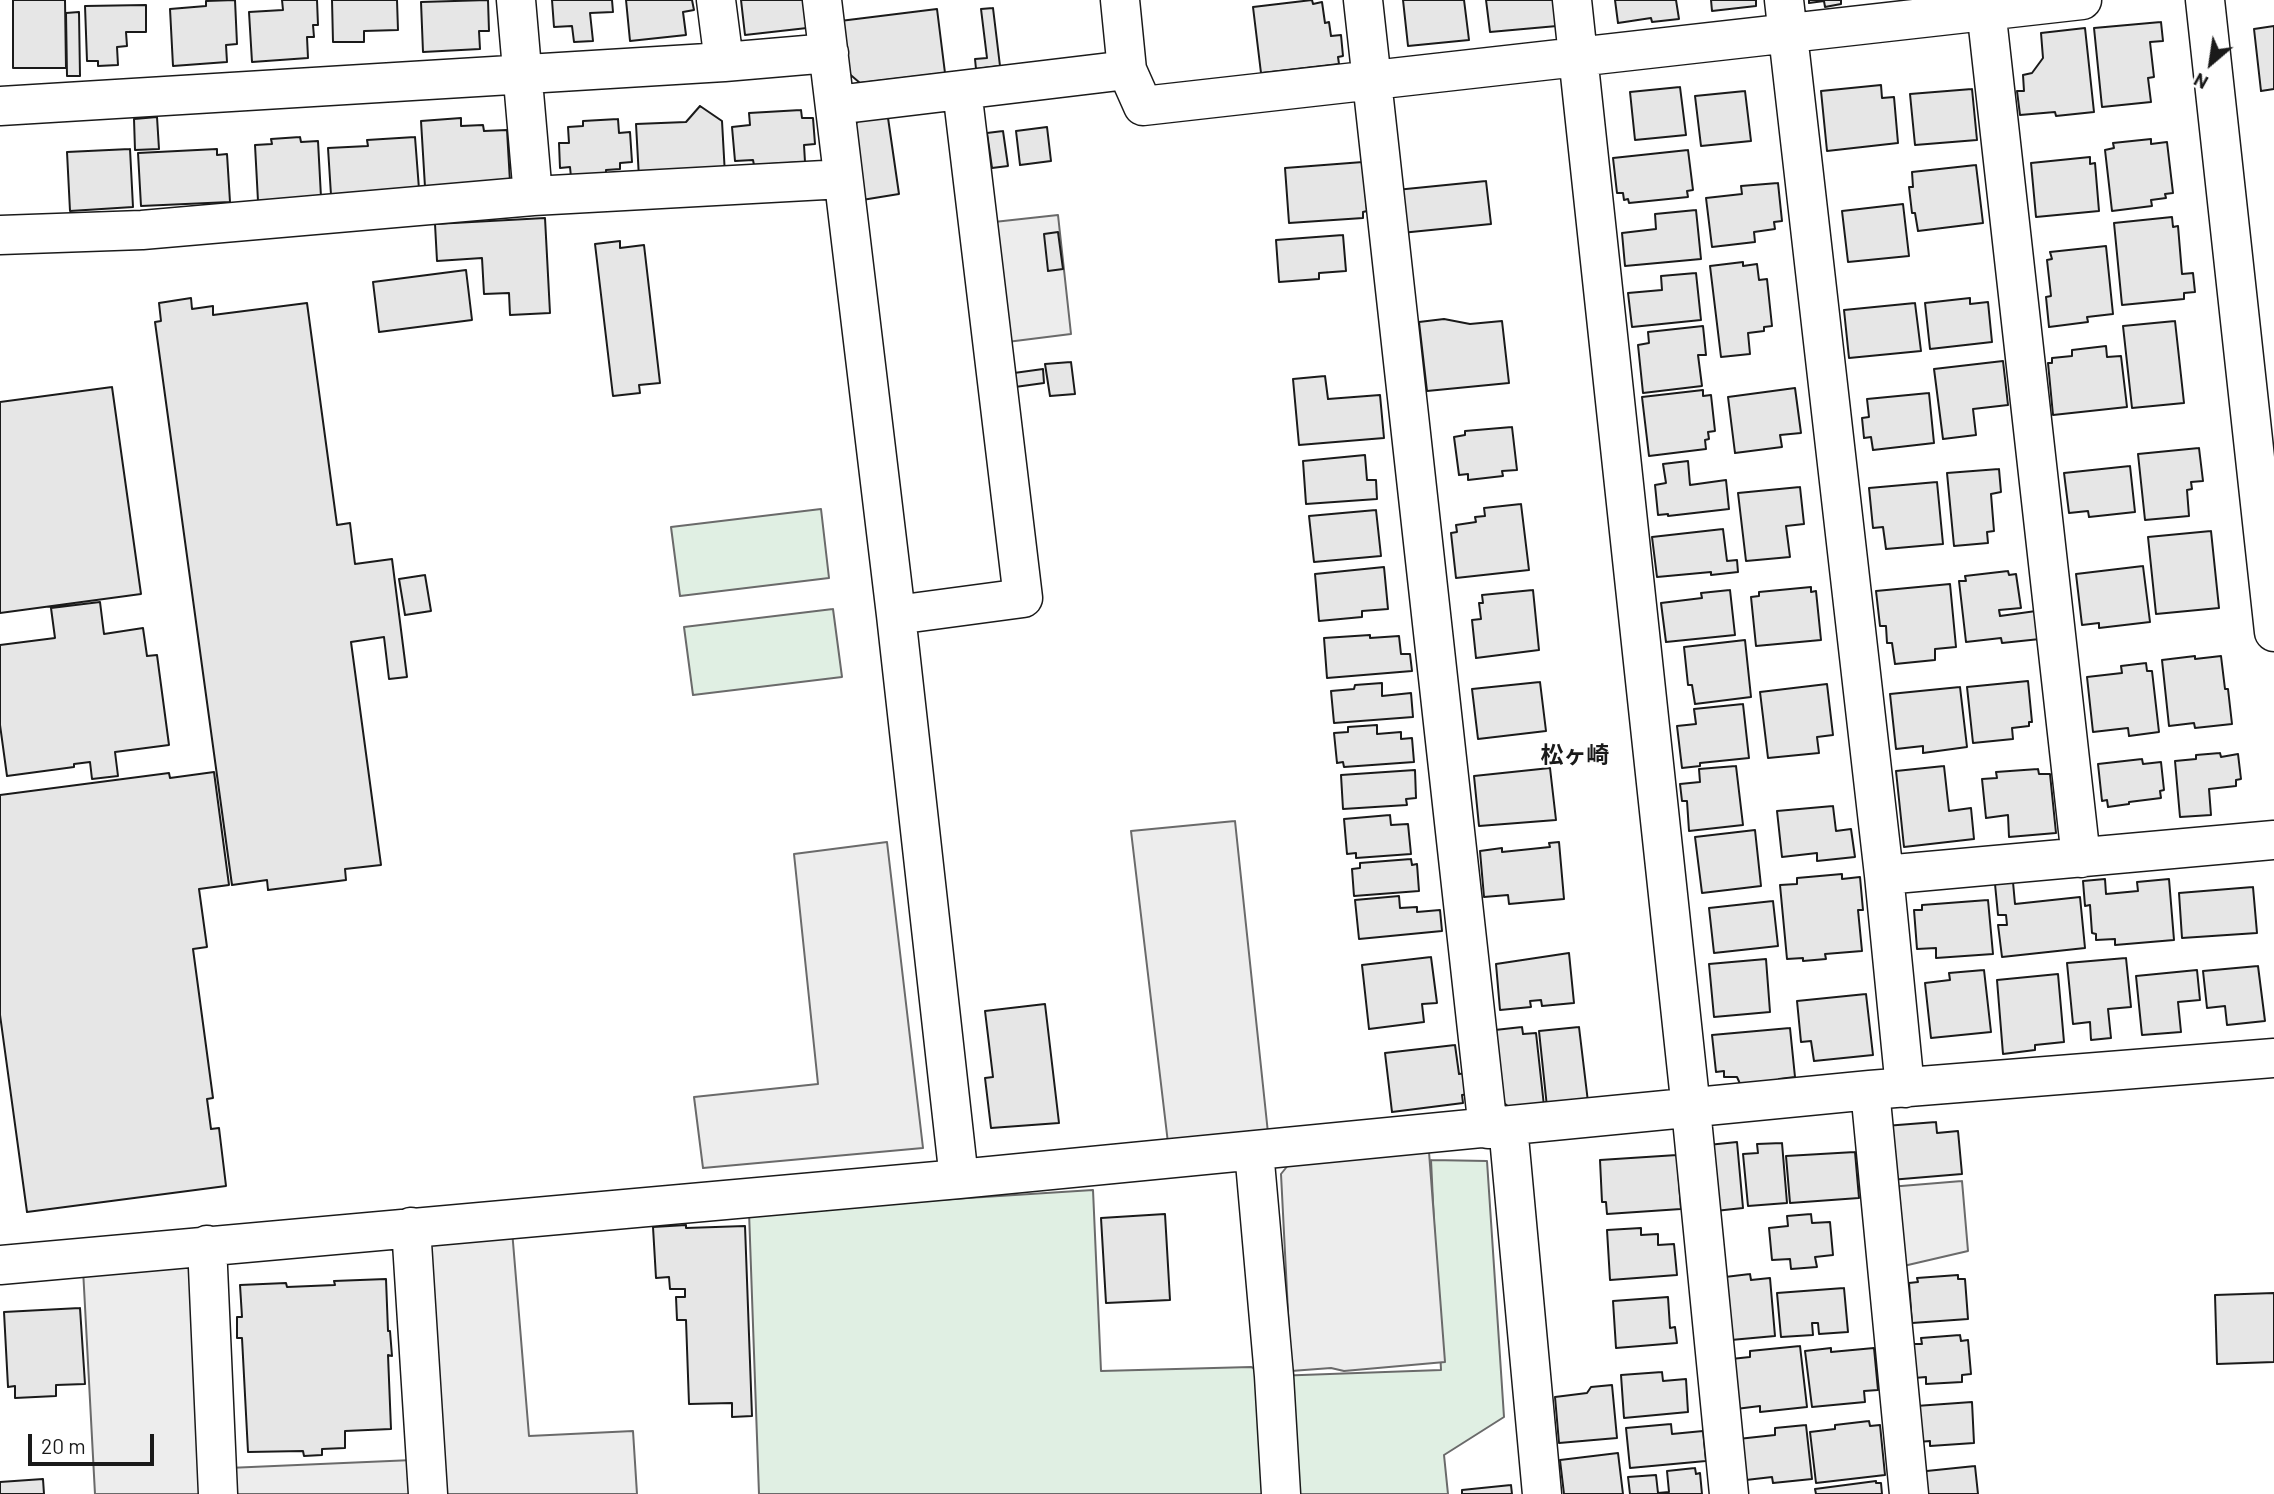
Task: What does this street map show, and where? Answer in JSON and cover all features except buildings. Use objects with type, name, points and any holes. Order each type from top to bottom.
[{"type":"street","points":[[516,0],[533,196]]},
{"type":"street","points":[[716,0],[724,62]]},
{"type":"street","points":[[822,0],[896,615],[959,1179]]},
{"type":"street","points":[[1120,0],[1127,70],[1143,106],[1578,58],[1785,17],[2082,0]]},
{"type":"street","points":[[1363,0],[1542,1494]]},
{"type":"street","points":[[1572,0],[1691,1109],[1729,1494]]},
{"type":"street","points":[[2205,0],[2274,632]]},
{"type":"street","points":[[1986,5],[2081,858]]},
{"type":"street","points":[[1785,17],[1884,875],[1887,1089],[1909,1494]]},
{"type":"street","points":[[0,106],[724,62],[829,52]]},
{"type":"street","points":[[836,105],[1127,70]]},
{"type":"street","points":[[896,615],[1023,598],[962,90]]},
{"type":"street","points":[[0,235],[142,230],[533,196],[843,179]]},
{"type":"street","points":[[1884,875],[2274,840]]},
{"type":"street","points":[[0,1265],[959,1179],[1887,1089],[2274,1058]]},
{"type":"street","points":[[1254,1151],[1274,1376],[1281,1494]]},
{"type":"street","points":[[411,1227],[428,1494]]},
{"type":"street","points":[[207,1245],[218,1494]]},
{"type":"green space","points":[[821,509],[829,578],[680,596],[671,527]]},
{"type":"green space","points":[[833,609],[842,677],[693,695],[684,627]]},
{"type":"green space","points":[[1431,1160],[1487,1161],[1504,1417],[1444,1455],[1448,1494],[759,1494],[749,1212],[1093,1190],[1101,1371],[1251,1367],[1274,1376],[1441,1370]]},
{"type":"shaded area","points":[[1058,215],[1071,334],[1007,342],[994,222]]},
{"type":"shaded area","points":[[1235,821],[1268,1133],[1168,1143],[1131,831]]},
{"type":"shaded area","points":[[887,842],[923,1148],[703,1168],[694,1097],[818,1084],[794,854]]},
{"type":"shaded area","points":[[1429,1152],[1445,1362],[1344,1371],[1331,1368],[1291,1371],[1281,1174],[1289,1164]]},
{"type":"shaded area","points":[[1962,1181],[1968,1251],[1895,1268],[1889,1187]]},
{"type":"shaded area","points":[[512,1230],[529,1436],[633,1431],[637,1494],[442,1494],[426,1239]]},
{"type":"shaded area","points":[[197,1260],[207,1494],[95,1494],[83,1269]]},
{"type":"shaded area","points":[[413,1460],[415,1494],[229,1494],[228,1468]]},
{"type":"district","name":"松ヶ崎","points":[[1575,755]]}]
